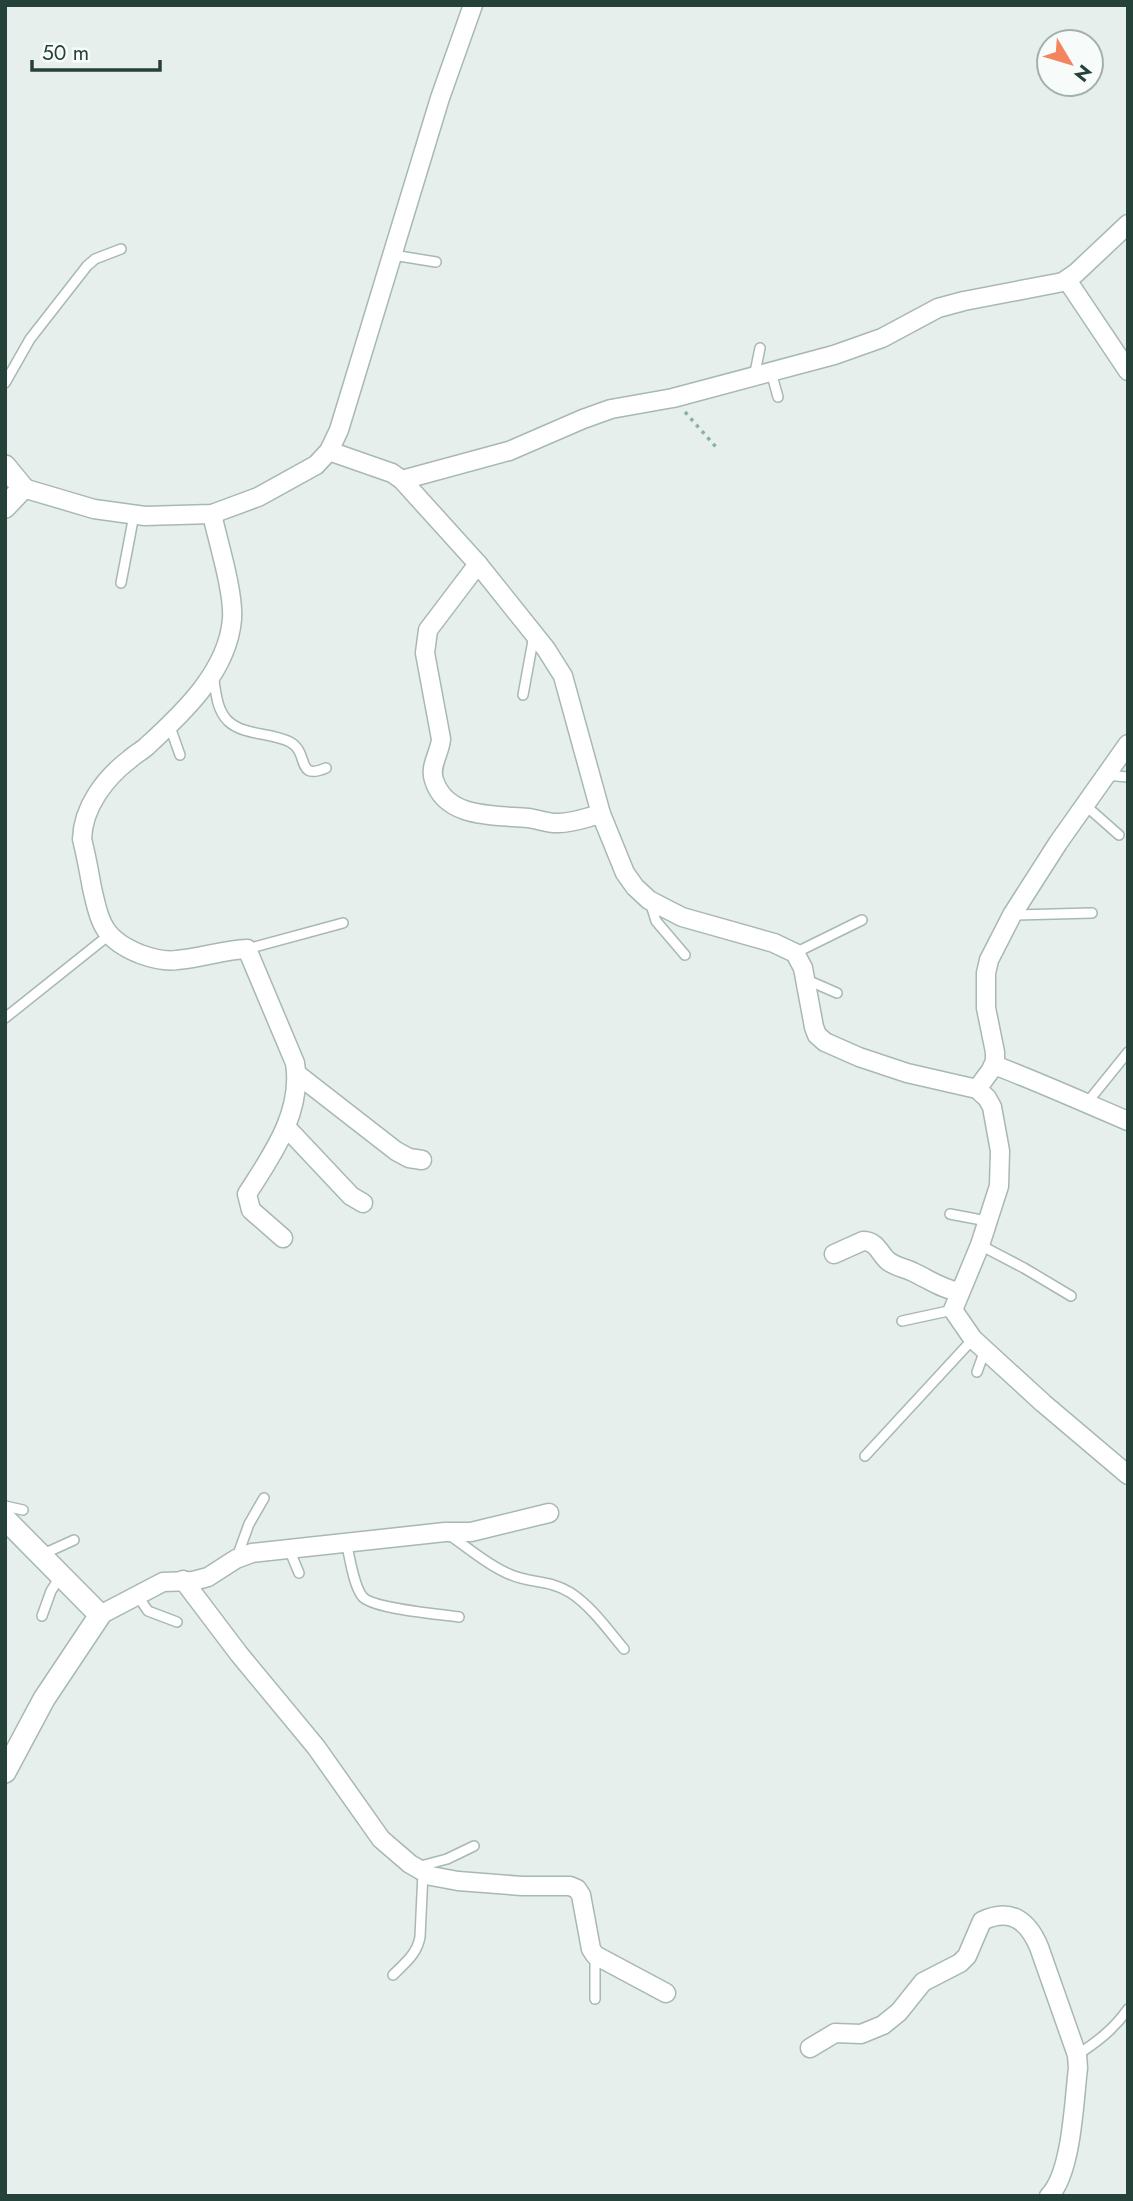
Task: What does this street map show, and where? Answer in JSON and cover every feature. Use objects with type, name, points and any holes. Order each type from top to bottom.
[{"type":"street","points":[[5,466],[23,488],[94,509],[145,516],[212,514],[258,497],[316,465],[329,451],[339,430],[440,98],[473,5]]},
{"type":"street","points":[[402,480],[509,451],[611,409],[673,398],[834,355],[883,338],[938,307],[1067,280],[1128,224]]},
{"type":"street","points":[[1067,280],[1128,371]]},
{"type":"street","points":[[329,451],[392,473],[402,480],[478,564],[547,649],[563,677],[601,814],[625,873],[635,887],[649,900],[682,917],[774,943],[795,953],[805,979],[814,1027],[817,1035],[825,1042],[907,1073],[977,1089],[988,1098],[1000,1151],[999,1186],[980,1245],[953,1310],[979,1344],[1128,1475]]},
{"type":"street","points":[[5,507],[23,488]]},
{"type":"street","points":[[212,514],[232,612],[229,635],[213,673],[200,692],[144,749],[119,768],[93,800],[82,826],[82,839],[99,920],[109,935],[122,946],[160,960],[175,961],[227,950],[247,949],[295,1063],[297,1074],[296,1091],[286,1127],[247,1195],[251,1210],[283,1238]]},
{"type":"street","points":[[478,564],[433,622],[425,640],[441,739],[432,772],[434,782],[441,794],[451,803],[468,811],[493,816],[531,818],[560,824],[601,814]]},
{"type":"street","points":[[977,1089],[994,1065],[995,1052],[986,1008],[986,973],[993,950],[1012,915],[1128,744]]},
{"type":"street","points":[[994,1065],[1128,1121]]},
{"type":"street","points":[[297,1074],[396,1151],[409,1158],[422,1160]]},
{"type":"street","points":[[286,1127],[351,1196],[363,1203]]},
{"type":"street","points":[[834,1254],[869,1241],[889,1262],[944,1289],[959,1292]]},
{"type":"street","points":[[5,1772],[44,1699],[100,1615],[163,1582],[193,1581],[208,1577],[236,1559],[252,1553],[445,1532],[471,1532],[549,1513]]},
{"type":"street","points":[[14,1515],[41,1555],[100,1615]]},
{"type":"street","points":[[183,1580],[239,1654],[316,1747],[381,1839],[419,1870],[431,1876],[458,1881],[522,1886],[570,1886],[577,1889],[581,1895],[590,1949],[595,1955],[666,1993]]},
{"type":"street","points":[[810,2048],[835,2033],[861,2034],[883,2025],[899,2012],[923,1982],[960,1964],[967,1956],[982,1921],[994,1915],[1005,1915],[1019,1920],[1031,1930],[1077,2055],[1078,2068],[1069,2146],[1060,2177],[1049,2196]]},
{"type":"lane","points":[[5,383],[30,339],[87,266],[95,259],[121,249]]},
{"type":"lane","points":[[393,255],[436,262]]},
{"type":"lane","points":[[760,348],[763,375],[778,397]]},
{"type":"lane","points":[[121,583],[134,515]]},
{"type":"lane","points":[[523,695],[534,634]]},
{"type":"lane","points":[[213,673],[219,707],[226,719],[241,728],[292,743],[300,751],[309,772],[326,768]]},
{"type":"lane","points":[[169,724],[180,755]]},
{"type":"lane","points":[[1105,775],[1128,777]]},
{"type":"lane","points":[[1085,805],[1119,835]]},
{"type":"lane","points":[[649,900],[656,921],[685,955]]},
{"type":"lane","points":[[1012,915],[1092,913]]},
{"type":"lane","points":[[795,953],[862,920]]},
{"type":"lane","points":[[247,949],[343,922]]},
{"type":"lane","points":[[5,1018],[109,935]]},
{"type":"lane","points":[[805,979],[837,993]]},
{"type":"lane","points":[[1086,1104],[1128,1052]]},
{"type":"lane","points":[[950,1214],[987,1221]]},
{"type":"lane","points":[[980,1245],[1071,1296]]},
{"type":"lane","points":[[902,1321],[953,1310]]},
{"type":"lane","points":[[977,1372],[979,1344]]},
{"type":"lane","points":[[866,1457],[979,1344]]},
{"type":"lane","points":[[236,1559],[249,1524],[264,1498]]},
{"type":"lane","points":[[5,1506],[14,1515]]},
{"type":"lane","points":[[445,1532],[503,1571],[523,1579],[555,1583],[574,1595],[589,1608],[624,1649]]},
{"type":"lane","points":[[41,1555],[75,1540]]},
{"type":"lane","points":[[346,1542],[358,1587],[362,1597],[368,1601],[383,1606],[459,1616]]},
{"type":"lane","points":[[289,1549],[299,1573]]},
{"type":"lane","points":[[42,1616],[51,1591],[61,1576]]},
{"type":"lane","points":[[136,1595],[148,1611],[177,1622]]},
{"type":"lane","points":[[393,1975],[413,1955],[421,1937],[419,1870],[474,1846]]},
{"type":"lane","points":[[595,1955],[595,1999]]},
{"type":"lane","points":[[1077,2055],[1119,2022],[1128,2009]]},
{"type":"path","points":[[673,398],[716,447]]}]
